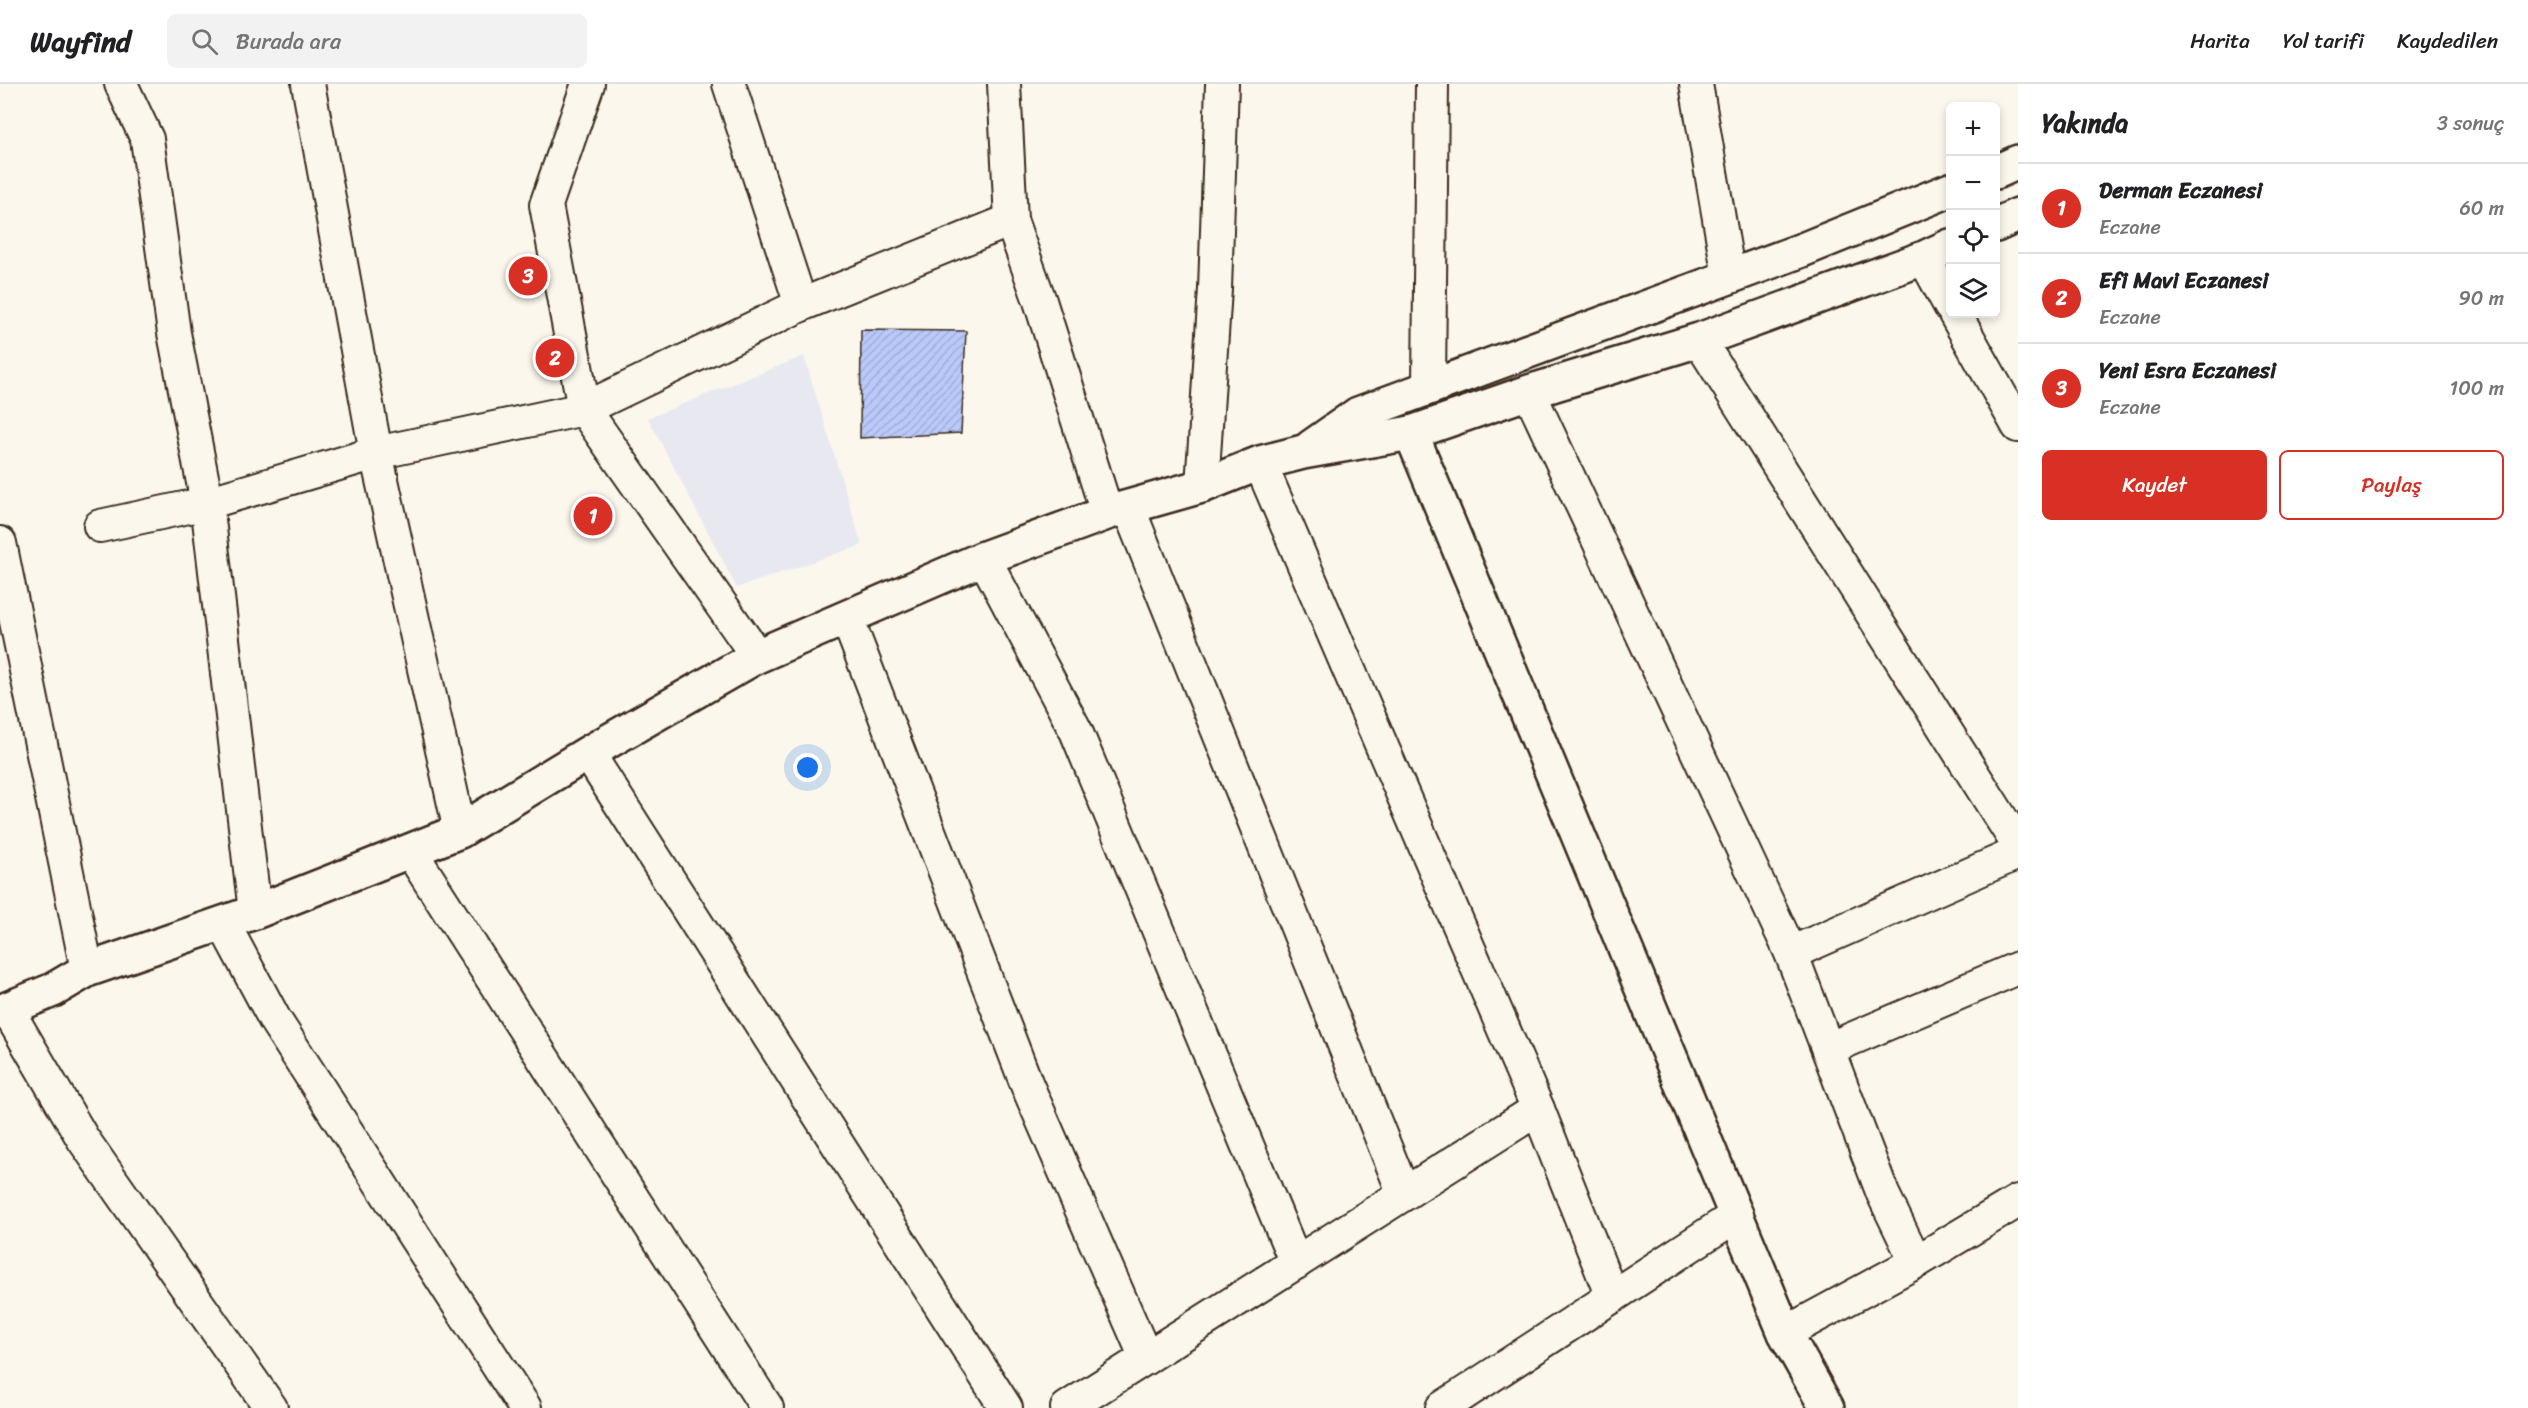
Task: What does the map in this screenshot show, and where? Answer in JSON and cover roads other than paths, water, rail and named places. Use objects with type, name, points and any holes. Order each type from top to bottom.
[{"type":"main road","points":[[2000,170],[2018,162]]},
{"type":"main road","points":[[1303,452],[1358,414],[1729,277],[1946,192]]},
{"type":"main road","points":[[2000,223],[2018,214]]},
{"type":"main road","points":[[4,1011],[53,990],[87,970],[255,912],[460,831],[588,753],[757,656],[984,558],[1118,510],[1202,486],[1260,463],[1303,452],[1411,434],[1529,393],[1699,340],[1937,252]]},
{"type":"main road","points":[[1411,434],[1785,1333],[1823,1407]]},
{"type":"street","points":[[121,84],[147,139],[174,333],[207,503],[255,912]]},
{"type":"street","points":[[308,84],[376,453],[460,831]]},
{"type":"street","points":[[588,84],[546,205],[584,409],[757,656]]},
{"type":"street","points":[[729,84],[801,305]]},
{"type":"street","points":[[1004,84],[1011,220],[1040,301],[1118,510],[1404,1194]]},
{"type":"street","points":[[1202,486],[1215,289],[1222,84]]},
{"type":"street","points":[[1429,386],[1432,84]]},
{"type":"street","points":[[1696,84],[1729,277]]},
{"type":"street","points":[[100,526],[207,503],[376,453],[584,409],[801,305],[1011,220]]},
{"type":"street","points":[[1937,252],[1946,289]]},
{"type":"street","points":[[1957,318],[2018,426]]},
{"type":"street","points":[[1699,340],[2018,845]]},
{"type":"street","points":[[1529,393],[1791,953],[1883,1194],[1916,1262]]},
{"type":"street","points":[[1260,463],[1538,1109],[1612,1297]]},
{"type":"street","points":[[0,543],[87,970]]},
{"type":"street","points":[[984,558],[1076,731],[1296,1263]]},
{"type":"street","points":[[847,618],[1027,1085],[1146,1358]]},
{"type":"street","points":[[588,753],[1006,1408]]},
{"type":"street","points":[[411,852],[767,1408]]},
{"type":"street","points":[[1791,953],[2018,853]]},
{"type":"street","points":[[223,923],[275,1020],[525,1408]]},
{"type":"street","points":[[1828,1049],[2018,969]]},
{"type":"street","points":[[4,1011],[83,1139],[272,1408]]},
{"type":"street","points":[[1066,1408],[1538,1109]]},
{"type":"street","points":[[1785,1333],[1916,1262],[2018,1201]]},
{"type":"street","points":[[1442,1408],[1737,1215]]},
{"type":"place","name":"Yeni Esra Eczanesi","points":[[528,276]]},
{"type":"place","name":"Efi Mavi Eczanesi","points":[[555,358]]},
{"type":"place","name":"Derman Eczanesi","points":[[593,516]]}]
